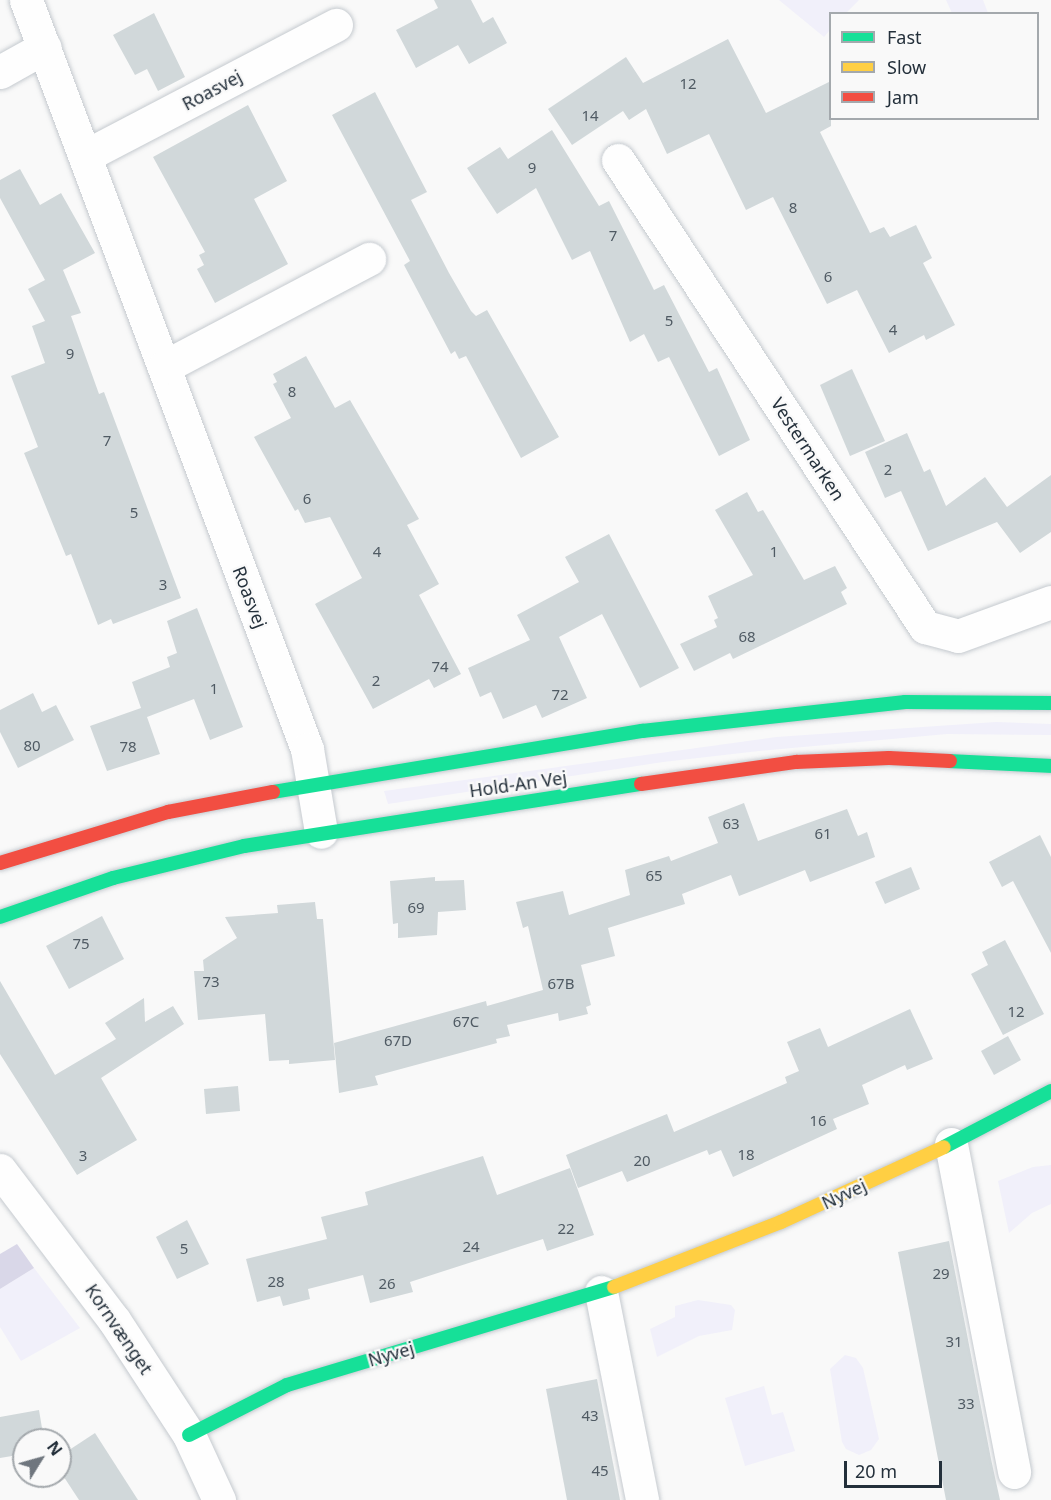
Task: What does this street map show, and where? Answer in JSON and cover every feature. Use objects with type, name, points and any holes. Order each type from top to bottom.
[{"type":"street","name":"Roasvej","points":[[26,0],[87,155],[307,749],[321,832]]},
{"type":"street","name":"Roasvej","points":[[87,155],[336,25]]},
{"type":"street","points":[[0,72],[45,47]]},
{"type":"street","name":"Vestermarken","points":[[618,160],[925,627],[958,636],[1051,602]]},
{"type":"street","points":[[164,367],[369,259]]},
{"type":"street","name":"Hold-An Vej","points":[[0,863],[168,812],[313,784],[702,722],[905,702],[1051,703]]},
{"type":"street","name":"Hold-An Vej","points":[[0,917],[114,878],[321,832],[796,762],[889,758],[1051,766]]},
{"type":"street","name":"Nyvej","points":[[189,1435],[287,1385],[601,1292],[781,1222],[951,1144],[1051,1091]]},
{"type":"street","points":[[951,1144],[1014,1472]]},
{"type":"street","name":"Kornvænget","points":[[0,1170],[114,1320],[189,1435],[219,1500]]},
{"type":"street","points":[[601,1292],[642,1500]]},
{"type":"shaded area","points":[[779,0],[859,0],[847,12],[829,12],[829,31],[824,37]]},
{"type":"shaded area","points":[[946,0],[983,0],[988,12],[952,12]]},
{"type":"shaded area","points":[[996,722],[1051,724],[1051,735],[947,734],[759,751],[663,762],[388,804],[384,791],[776,737]]},
{"type":"shaded area","points":[[1051,1165],[1051,1204],[1032,1213],[1009,1233],[998,1181],[1033,1167]]},
{"type":"shaded area","points":[[17,1244],[34,1268],[0,1289],[0,1254]]},
{"type":"shaded area","points":[[34,1268],[80,1328],[21,1361],[0,1327],[0,1289]]},
{"type":"shaded area","points":[[698,1300],[731,1305],[735,1310],[732,1330],[699,1336],[657,1357],[650,1329],[675,1317],[675,1306]]},
{"type":"shaded area","points":[[845,1355],[856,1358],[863,1368],[879,1439],[871,1450],[859,1455],[846,1449],[842,1442],[830,1369]]},
{"type":"shaded area","points":[[764,1386],[772,1415],[783,1412],[795,1451],[745,1466],[725,1398]]},
{"type":"building","points":[[434,0],[471,0],[483,23],[493,17],[507,43],[469,64],[458,45],[416,68],[396,30],[438,8]]},
{"type":"building","points":[[154,13],[185,77],[158,91],[147,69],[135,75],[113,35]]},
{"type":"building","points":[[728,39],[766,113],[829,82],[831,126],[820,132],[870,233],[884,227],[890,237],[916,225],[932,258],[923,263],[955,325],[926,340],[924,335],[889,353],[857,290],[827,304],[773,197],[746,210],[709,134],[667,154],[646,109],[629,120],[623,111],[572,145],[548,109],[626,57],[643,83]]},
{"type":"building","points":[[375,92],[427,192],[411,200],[449,273],[476,316],[487,310],[559,437],[521,458],[466,356],[459,359],[455,351],[451,354],[404,265],[410,261],[332,115]]},
{"type":"building","points":[[248,105],[287,181],[254,199],[288,264],[215,303],[197,269],[204,265],[199,255],[205,252],[153,157]]},
{"type":"building","points":[[552,130],[599,206],[609,201],[654,290],[664,285],[709,372],[717,368],[750,440],[719,456],[669,357],[658,362],[644,334],[630,342],[590,251],[572,260],[536,188],[497,214],[467,168],[500,147],[508,159]]},
{"type":"building","points":[[20,169],[40,205],[61,193],[95,253],[63,270],[81,313],[71,316],[99,394],[104,392],[181,598],[113,624],[111,619],[98,625],[71,554],[66,556],[24,453],[38,447],[11,376],[45,363],[32,326],[45,321],[28,289],[45,280],[0,198],[0,180]]},
{"type":"building","points":[[306,356],[335,408],[350,400],[419,519],[407,525],[439,584],[419,595],[461,674],[434,688],[429,679],[373,709],[315,604],[362,578],[330,517],[305,523],[298,509],[295,511],[254,437],[291,418],[273,384],[277,382],[273,374]]},
{"type":"building","points":[[852,369],[885,441],[850,456],[820,385]]},
{"type":"building","points":[[907,433],[924,472],[930,469],[946,506],[985,477],[1007,507],[1051,475],[1051,532],[1020,553],[997,522],[928,551],[901,491],[885,498],[865,452]]},
{"type":"building","points":[[747,492],[758,512],[763,510],[804,580],[835,566],[847,588],[841,592],[847,604],[733,659],[730,653],[694,671],[680,644],[717,627],[714,620],[718,618],[708,596],[753,575],[715,510]]},
{"type":"building","points":[[609,534],[679,668],[640,688],[602,614],[559,637],[587,698],[542,718],[536,705],[503,719],[491,692],[480,697],[468,668],[530,640],[517,615],[579,582],[565,557]]},
{"type":"building","points":[[197,608],[243,727],[210,740],[194,699],[147,717],[160,754],[107,771],[90,726],[141,708],[132,682],[170,667],[167,657],[177,653],[167,621]]},
{"type":"building","points":[[33,693],[42,712],[56,705],[74,740],[18,768],[0,732],[0,710]]},
{"type":"building","points":[[744,803],[758,841],[847,809],[858,836],[867,832],[875,857],[810,882],[805,870],[739,896],[731,875],[682,894],[685,904],[608,928],[615,956],[581,965],[591,1005],[586,1007],[588,1014],[559,1021],[558,1013],[507,1025],[510,1036],[496,1039],[497,1043],[375,1076],[378,1085],[339,1093],[334,1043],[486,1001],[487,1006],[543,990],[528,926],[523,928],[516,902],[563,891],[569,915],[630,895],[625,870],[669,856],[671,861],[718,843],[708,817]]},
{"type":"building","points":[[1040,835],[1051,857],[1051,953],[1013,881],[1002,887],[989,862]]},
{"type":"building","points":[[911,867],[920,889],[885,904],[875,882]]},
{"type":"building","points":[[435,877],[435,881],[464,880],[466,910],[438,912],[437,935],[398,938],[398,923],[393,924],[390,881]]},
{"type":"building","points":[[315,902],[317,919],[323,919],[335,1060],[289,1064],[289,1060],[269,1061],[265,1014],[198,1020],[194,971],[204,971],[203,960],[237,938],[225,917],[278,913],[277,905]]},
{"type":"building","points":[[102,916],[124,959],[69,989],[46,946]]},
{"type":"building","points":[[1005,940],[1044,1014],[1003,1035],[971,974],[988,965],[982,952]]},
{"type":"building","points":[[0,981],[55,1075],[116,1039],[105,1023],[144,998],[145,1022],[173,1006],[184,1024],[101,1078],[137,1140],[77,1175],[0,1054]]},
{"type":"building","points":[[910,1009],[933,1059],[907,1070],[905,1065],[862,1085],[869,1104],[833,1119],[837,1129],[733,1177],[721,1150],[709,1155],[707,1150],[627,1182],[622,1171],[578,1188],[566,1155],[667,1114],[674,1132],[787,1083],[785,1077],[799,1071],[787,1042],[820,1028],[828,1047]]},
{"type":"building","points":[[1008,1036],[1021,1060],[994,1075],[981,1051]]},
{"type":"building","points":[[238,1086],[240,1111],[206,1114],[204,1089]]},
{"type":"building","points":[[483,1156],[497,1195],[570,1168],[594,1235],[547,1251],[543,1239],[410,1282],[413,1292],[370,1303],[363,1275],[308,1289],[310,1299],[283,1306],[280,1296],[257,1302],[246,1259],[327,1239],[321,1217],[368,1205],[365,1192]]},
{"type":"building","points":[[187,1220],[209,1264],[177,1279],[156,1237]]},
{"type":"building","points":[[949,1241],[1000,1500],[946,1500],[898,1252]]},
{"type":"building","points":[[597,1379],[620,1500],[567,1500],[546,1389]]},
{"type":"building","points":[[39,1410],[42,1428],[12,1428],[12,1456],[0,1458],[0,1417]]},
{"type":"building","points":[[95,1433],[138,1500],[79,1500],[71,1488],[72,1448]]},
{"type":"traffic: fast","points":[[273,792],[642,731],[905,702],[1051,703]]},
{"type":"traffic: fast","points":[[950,761],[1051,766]]},
{"type":"traffic: fast","points":[[0,917],[113,878],[244,846],[641,784]]},
{"type":"traffic: fast","points":[[944,1147],[1051,1091]]},
{"type":"traffic: fast","points":[[189,1435],[287,1385],[614,1287]]},
{"type":"traffic: slow","points":[[614,1287],[781,1222],[944,1147]]},
{"type":"traffic: jam","points":[[641,784],[796,762],[889,758],[950,761]]},
{"type":"traffic: jam","points":[[0,863],[168,812],[273,792]]}]
